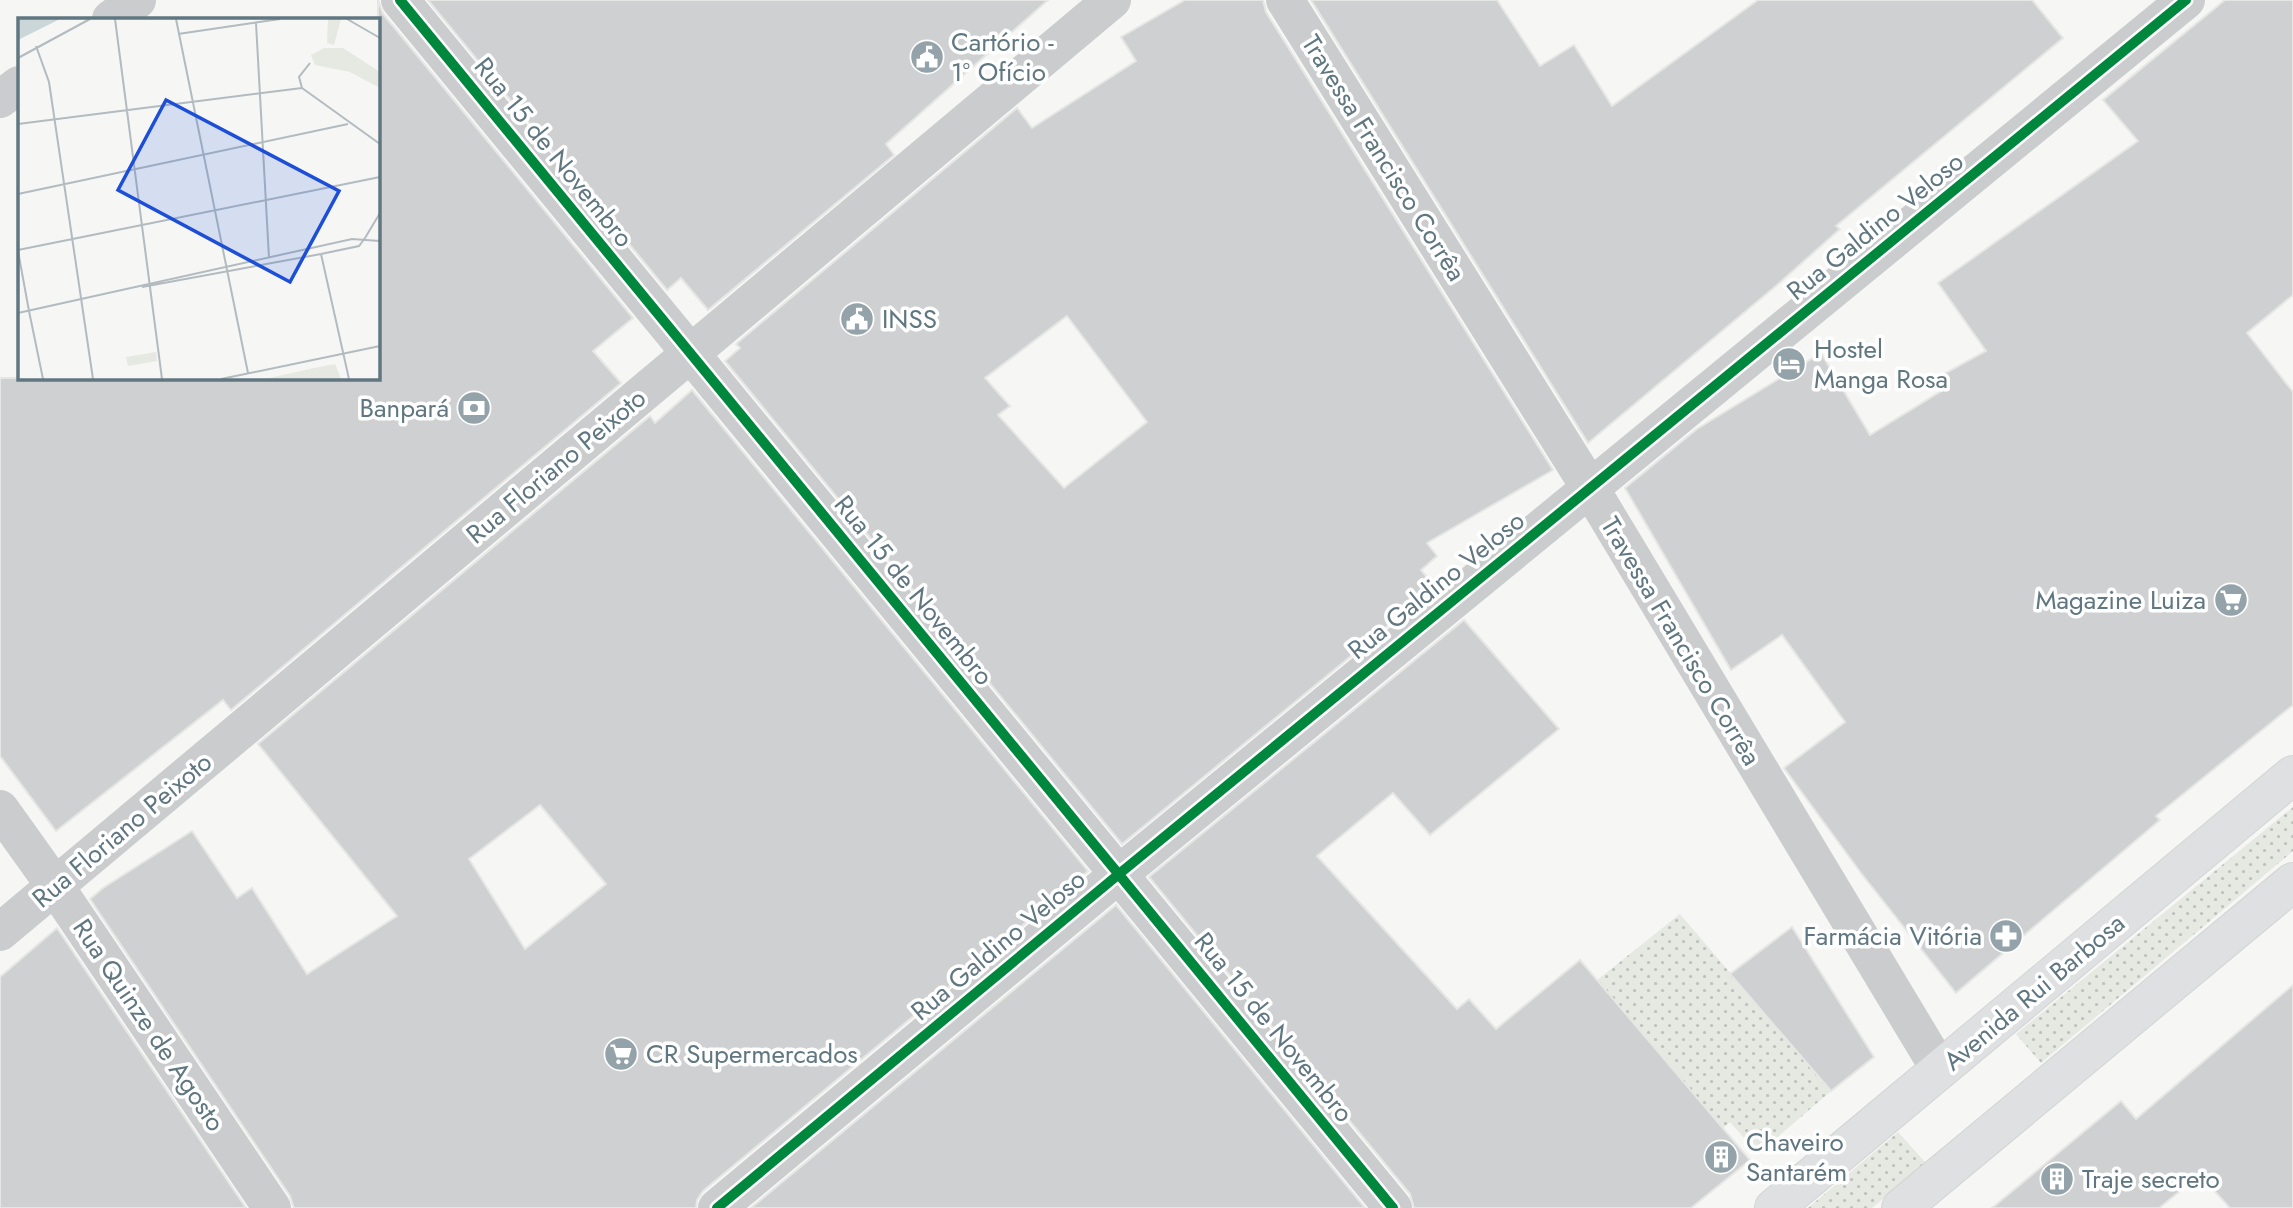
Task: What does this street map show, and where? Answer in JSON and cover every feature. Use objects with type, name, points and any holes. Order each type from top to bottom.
[{"type":"main road","name":"Avenida Rui Barbosa","points":[[1774,1208],[2293,775]]},
{"type":"main road","points":[[1901,1208],[2293,883]]},
{"type":"street","points":[[112,18],[137,0]]},
{"type":"street","name":"Rua 15 de Novembro","points":[[400,0],[1393,1208]]},
{"type":"street","name":"Rua Floriano Peixoto","points":[[0,932],[1112,0]]},
{"type":"street","name":"Travessa Francisco Corrêa","points":[[1285,0],[1590,488],[1940,1070]]},
{"type":"street","name":"Rua Galdino Veloso","points":[[717,1208],[1119,874],[2186,0]]},
{"type":"street","points":[[0,99],[18,86]]},
{"type":"street","name":"Rua Quinze de Agosto","points":[[0,809],[272,1208]]},
{"type":"shaded area","points":[[2293,807],[2293,851],[2041,1063],[2016,1034]]},
{"type":"shaded area","points":[[1680,914],[1831,1091],[1758,1154],[1730,1122],[1723,1128],[1718,1123],[1596,981]]},
{"type":"shaded area","points":[[1898,1132],[1926,1163],[1872,1208],[1808,1208]]},
{"type":"building","points":[[378,0],[383,14],[633,318],[593,351],[621,383],[231,710],[223,700],[56,831],[0,756],[0,378],[380,380]]},
{"type":"building","points":[[428,0],[1048,0],[886,144],[894,155],[708,310],[681,278],[667,290]]},
{"type":"building","points":[[1185,0],[1263,0],[1266,12],[1553,470],[1427,543],[1437,556],[1421,570],[1435,587],[1122,844],[725,361],[740,348],[736,344],[1017,108],[1032,128],[1136,61],[1121,37]],"holes":[[[1067,316],[1147,422],[1064,488],[998,415],[1010,406],[985,378]]]},
{"type":"building","points":[[1311,0],[1497,0],[1540,66],[1574,45],[1612,106],[1758,0],[2032,0],[2063,38],[1836,226],[1840,229],[1777,285],[1588,443]]},
{"type":"building","points":[[2225,0],[2293,0],[2293,295],[2247,333],[2293,392],[2293,705],[2156,816],[2160,820],[1956,993],[1861,873],[1784,768],[1845,722],[1782,635],[1731,670],[1625,488],[1697,429],[1821,353],[1870,435],[1946,388],[1942,375],[1986,351],[1938,283],[2138,141],[2103,100]]},
{"type":"building","points":[[692,390],[1088,871],[703,1191],[697,1200],[696,1208],[294,1208],[290,1196],[90,899],[192,831],[237,898],[252,888],[307,974],[397,916],[258,744],[650,416],[655,423]],"holes":[[[540,805],[606,884],[525,949],[469,859]]]},
{"type":"building","points":[[1464,620],[1559,729],[1430,835],[1393,793],[1317,856],[1457,1009],[1469,999],[1496,1029],[1580,960],[1750,1160],[1691,1208],[1414,1208],[1410,1194],[1149,877]]},
{"type":"building","points":[[1116,905],[1365,1208],[751,1208]]},
{"type":"building","points":[[1792,927],[1874,1057],[1831,1091],[1730,974]]},
{"type":"building","points":[[57,928],[246,1208],[0,1208],[0,977]]},
{"type":"building","points":[[2293,985],[2293,1208],[2230,1208],[2200,1175],[2159,1208],[1992,1208],[2121,1101],[2136,1119]]},
{"type":"cycle path","points":[[400,0],[1393,1208]]},
{"type":"cycle path","points":[[717,1208],[1119,874],[2186,0]]},
{"type":"place","name":"Cartório - 1° Ofício","points":[[927,57]]},
{"type":"place","name":"INSS","points":[[857,319]]},
{"type":"place","name":"Hostel Manga Rosa","points":[[1789,364]]},
{"type":"place","name":"Banpará","points":[[474,408]]},
{"type":"place","name":"Magazine Luiza","points":[[2231,600]]},
{"type":"place","name":"Farmácia Vitória","points":[[2006,936]]},
{"type":"place","name":"CR Supermercados","points":[[621,1054]]},
{"type":"place","name":"Chaveiro Santarém","points":[[1721,1157]]},
{"type":"place","name":"Traje secreto","points":[[2057,1179]]}]
